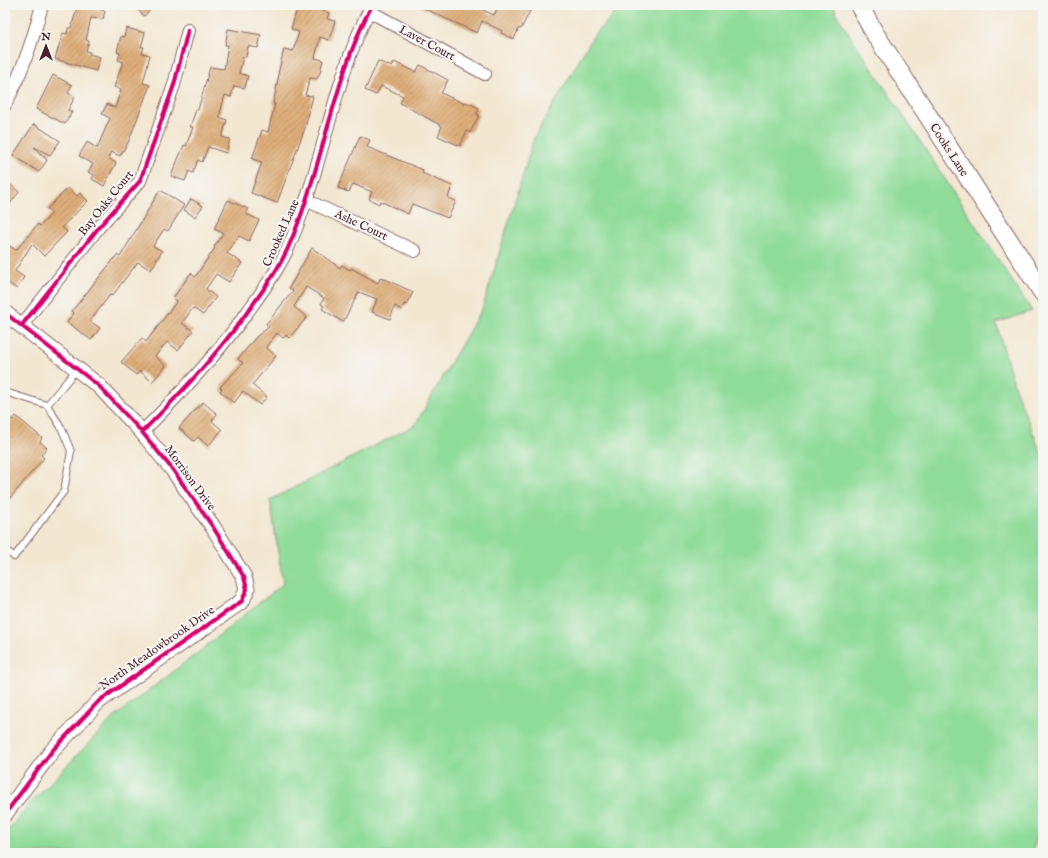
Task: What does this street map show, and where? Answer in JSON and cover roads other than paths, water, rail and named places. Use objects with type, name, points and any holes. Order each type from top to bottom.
[{"type":"main road","name":"Cooks Lane","points":[[859,5],[883,48],[1043,293]]},
{"type":"street","points":[[5,105],[17,82],[32,45],[42,5]]},
{"type":"street","name":"Laver Court","points":[[370,8],[485,74]]},
{"type":"street","name":"Crooked Lane","points":[[142,432],[189,385],[218,352],[269,282],[288,248],[306,200],[346,66],[370,8]]},
{"type":"street","name":"Bay Oaks Court","points":[[22,325],[99,227],[140,180],[174,85],[188,30]]},
{"type":"street","name":"Ashe Court","points":[[306,200],[415,251]]},
{"type":"street","name":"Morrison Drive","points":[[5,313],[99,386],[142,432],[173,470],[213,527],[244,577],[246,592]]},
{"type":"street","name":"North Meadowbrook Drive","points":[[5,814],[52,751],[99,701],[242,601],[246,592]]},
{"type":"lane","points":[[47,405],[77,369]]},
{"type":"lane","points":[[5,392],[47,405],[62,427],[71,451],[64,491],[14,557],[5,549]]}]
